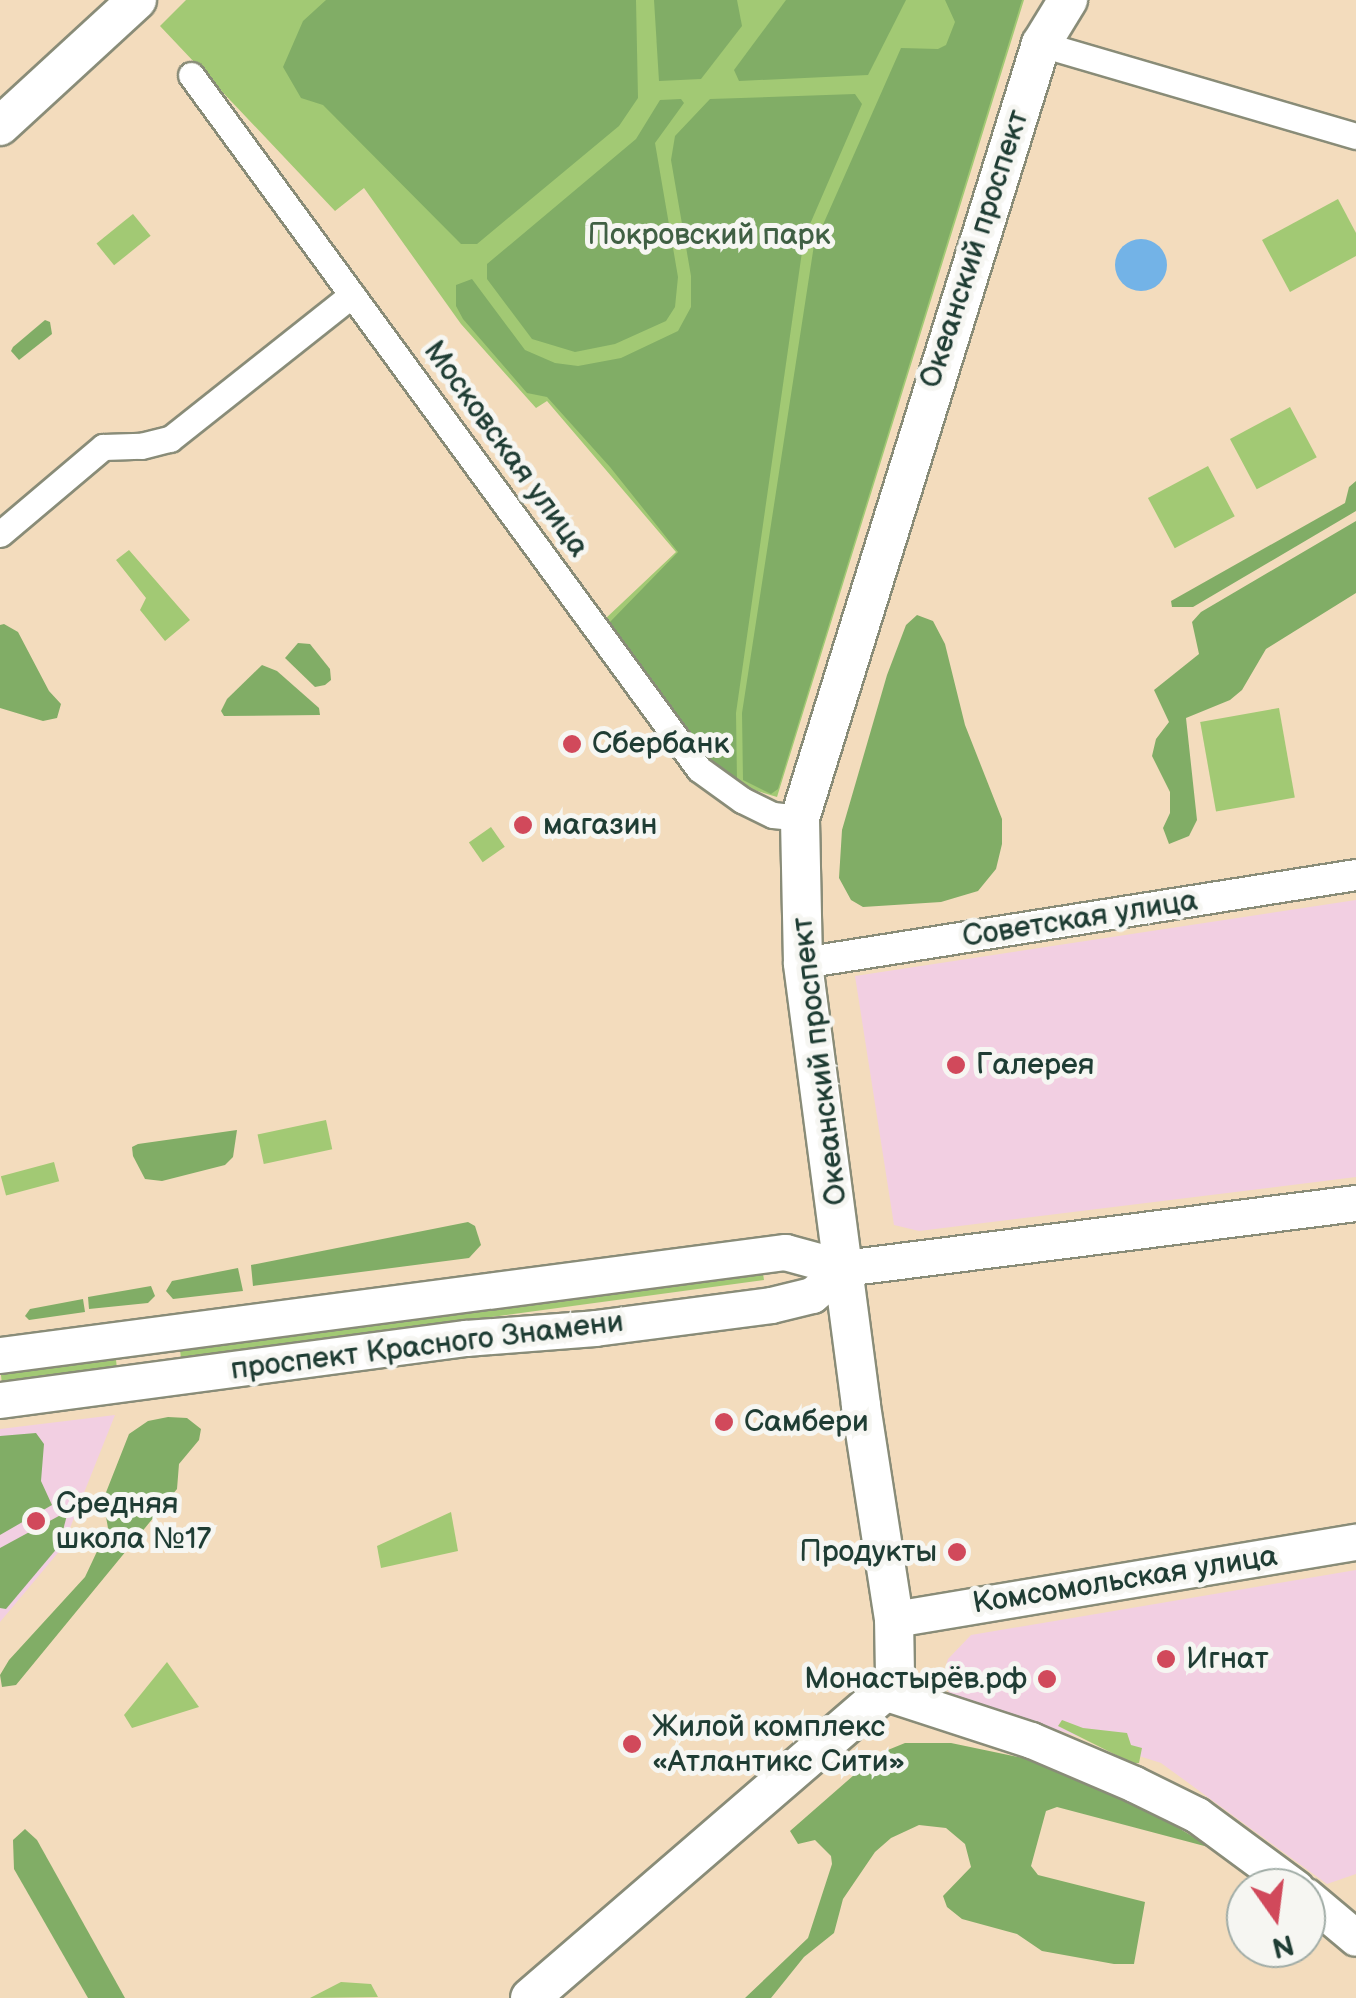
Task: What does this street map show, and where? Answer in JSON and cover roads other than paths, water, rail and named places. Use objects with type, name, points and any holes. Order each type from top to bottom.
[{"type":"main road","points":[[0,126],[137,0]]},
{"type":"main road","name":"Океанский проспект","points":[[884,1692],[896,1664],[894,1620],[803,962],[800,818],[887,528],[1041,44],[1068,0]]},
{"type":"main road","name":"проспект Красного Знамени","points":[[0,1355],[785,1252],[844,1268],[1356,1202]]},
{"type":"main road","name":"проспект Красного Знамени","points":[[0,1400],[466,1338],[596,1328],[772,1305],[812,1295],[844,1268]]},
{"type":"main road","name":"Комсомольская улица","points":[[894,1620],[1356,1542]]},
{"type":"main road","points":[[530,1998],[884,1692],[1030,1740],[1134,1784],[1196,1815],[1269,1868]]},
{"type":"main road","points":[[1326,1913],[1356,1938]]},
{"type":"street","points":[[1041,44],[1356,136]]},
{"type":"street","name":"Московская улица","points":[[191,75],[699,770],[742,800],[773,815],[800,818]]},
{"type":"street","points":[[0,534],[103,447],[141,446],[170,439],[352,295]]},
{"type":"street","name":"Советская улица","points":[[803,962],[1356,875]]},
{"type":"water","points":[[1141,239],[1159,247],[1167,265],[1159,283],[1141,291],[1123,283],[1115,265],[1123,247]]},
{"type":"place","name":"Сбербанк","points":[[572,744]]},
{"type":"place","name":"магазин","points":[[523,825]]},
{"type":"place","name":"Галерея","points":[[956,1065]]},
{"type":"place","name":"Самбери","points":[[724,1422]]},
{"type":"place","name":"Средняя школа №17","points":[[36,1521]]},
{"type":"place","name":"Продукты","points":[[957,1552]]},
{"type":"place","name":"Игнат","points":[[1166,1659]]},
{"type":"place","name":"Монастырёв.рф","points":[[1047,1679]]},
{"type":"place","name":"Жилой комплекс «Атлантикс Сити»","points":[[632,1744]]},
{"type":"park label","name":"Покровский парк","points":[[709,235]]}]
